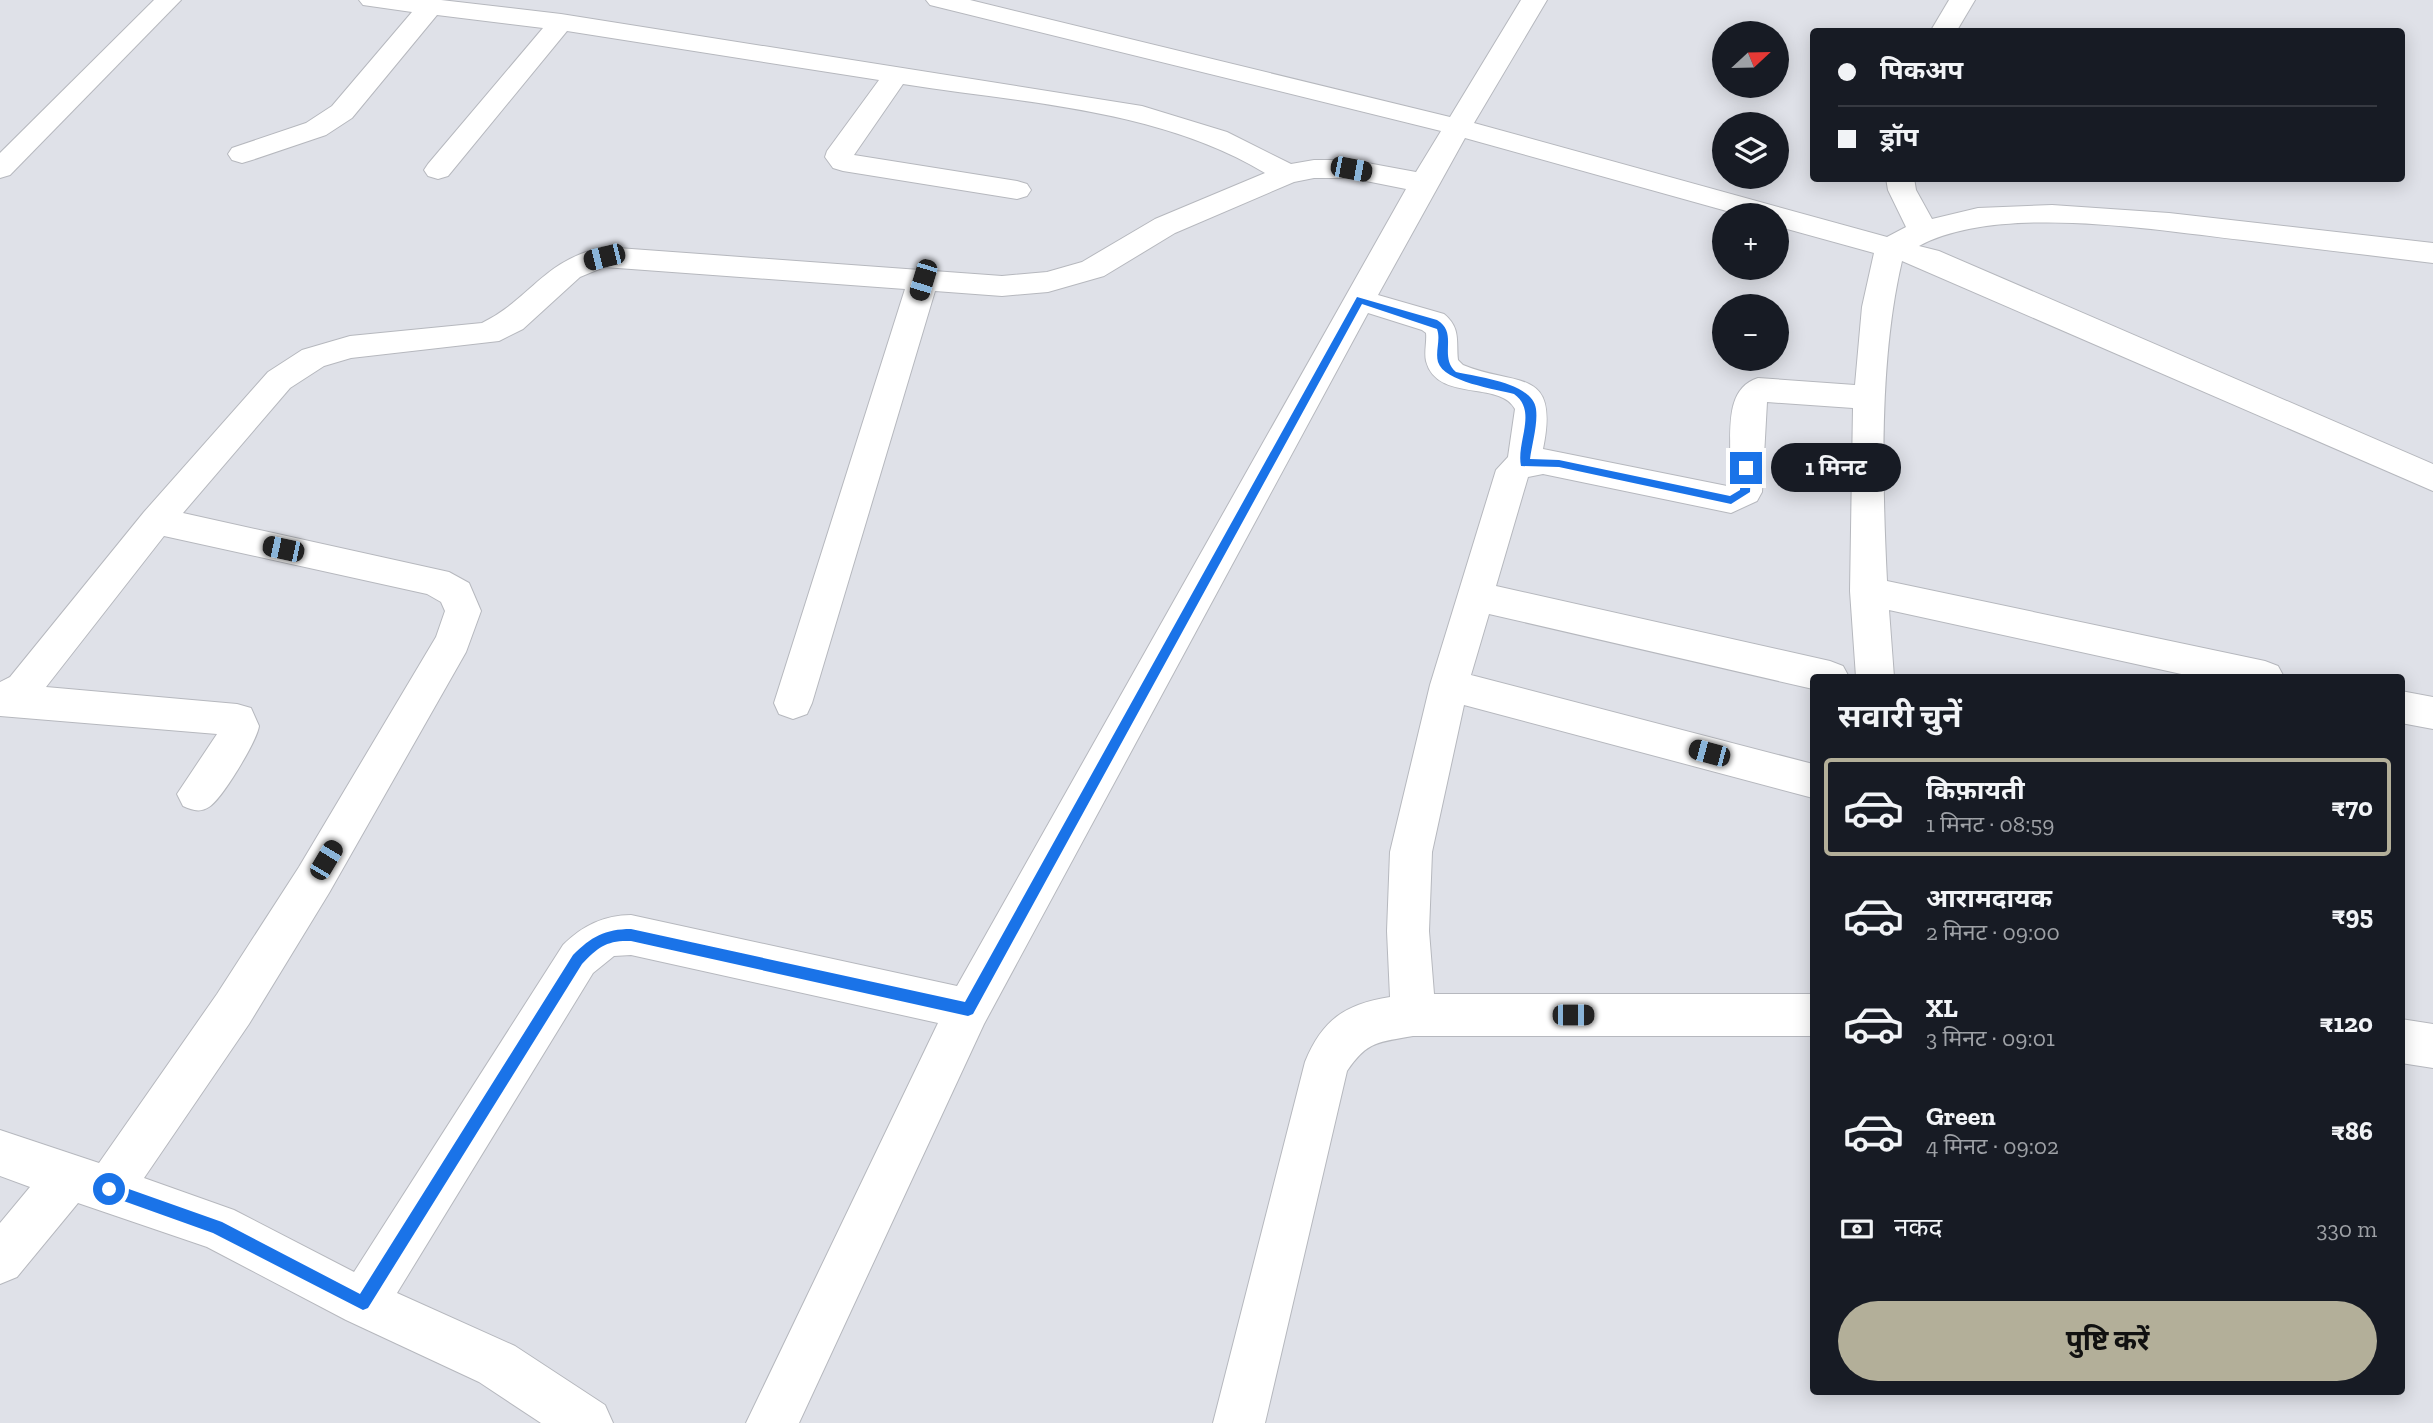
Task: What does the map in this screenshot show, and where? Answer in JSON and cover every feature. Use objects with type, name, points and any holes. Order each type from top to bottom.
[{"type":"street","points":[[0,169],[168,0]]},
{"type":"street","points":[[372,0],[561,22],[1142,114],[1198,130],[1250,151],[1287,174]]},
{"type":"street","points":[[939,0],[1457,127],[1729,203]]},
{"type":"street","points":[[772,1423],[968,1009],[1424,183],[1534,0]]},
{"type":"street","points":[[1945,28],[1962,0]]},
{"type":"street","points":[[242,154],[316,130],[342,112],[432,5]]},
{"type":"street","points":[[438,170],[561,22]]},
{"type":"street","points":[[895,77],[841,151],[843,162],[1017,190]]},
{"type":"street","points":[[3,699],[23,688],[156,521],[279,380],[313,358],[350,347],[488,333],[512,321],[569,270],[585,261],[604,257],[1002,286],[1048,282],[1093,269],[1165,226],[1287,174],[1314,169],[1351,169],[1424,183]]},
{"type":"street","points":[[1901,182],[1902,190],[1923,231]]},
{"type":"street","points":[[1875,674],[1868,591],[1866,487],[1877,296],[1890,248],[1923,231],[1978,216],[2052,214],[2169,222],[2433,253]]},
{"type":"street","points":[[1789,220],[1928,258],[2433,478]]},
{"type":"street","points":[[793,703],[923,280]]},
{"type":"street","points":[[1360,300],[1433,322],[1441,327],[1444,335],[1441,358],[1444,367],[1453,374],[1518,391],[1528,398],[1531,410],[1524,463]]},
{"type":"street","points":[[1413,1015],[1408,931],[1411,852],[1449,685],[1513,470],[1524,463],[1551,462],[1731,500],[1745,492],[1751,396],[1758,390],[1871,398]]},
{"type":"street","points":[[0,1260],[90,1182],[233,1009],[314,880],[453,641],[463,611],[456,593],[436,582],[156,521]]},
{"type":"street","points":[[1868,591],[2252,674]]},
{"type":"street","points":[[1475,596],[1817,674]]},
{"type":"street","points":[[1449,685],[1810,780]]},
{"type":"street","points":[[3,699],[237,720],[240,726],[238,736],[197,794]]},
{"type":"street","points":[[2405,708],[2433,713]]},
{"type":"street","points":[[363,1303],[578,959],[594,942],[612,935],[631,935],[968,1009]]},
{"type":"street","points":[[1239,1423],[1327,1062],[1346,1034],[1376,1021],[1413,1015],[1810,1015]]},
{"type":"street","points":[[2405,1042],[2433,1046]]},
{"type":"street","points":[[0,1153],[217,1227],[363,1303],[497,1364],[587,1423]]},
{"type":"route","points":[[109,1189],[217,1227],[363,1303],[578,959],[594,942],[612,935],[631,935],[968,1009],[1360,300],[1433,322],[1441,327],[1444,335],[1441,358],[1444,367],[1453,374],[1518,391],[1528,398],[1531,410],[1524,463],[1542,461],[1559,464],[1731,500],[1739,498],[1745,492],[1746,468]]}]
